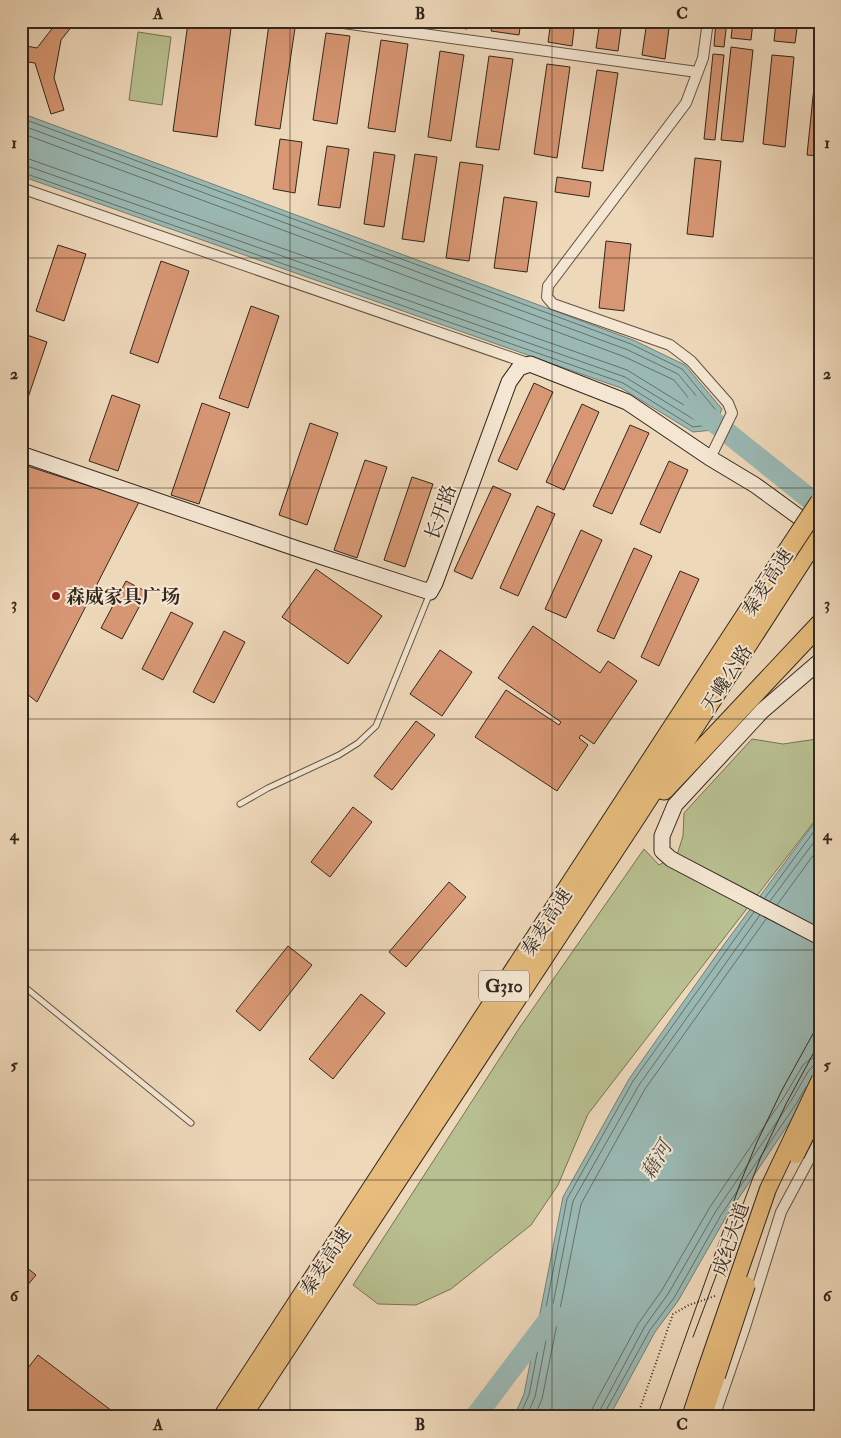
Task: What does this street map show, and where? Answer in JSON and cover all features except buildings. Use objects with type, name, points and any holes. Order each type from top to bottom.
[{"type":"highway","name":"秦麦高速","points":[[223,1417],[820,502]]},
{"type":"highway","name":"天巉公路","points":[[632,824],[820,532]]},
{"type":"highway","points":[[632,824],[820,624]]},
{"type":"highway","name":"秦麦高速","points":[[241,1417],[632,824]]},
{"type":"main road","name":"成纪大道","points":[[703,1417],[711,1374],[768,1189],[820,1079]]},
{"type":"main road","name":"成纪大道","points":[[690,1417],[711,1374],[778,1191],[820,1107]]},
{"type":"street","points":[[329,21],[697,72]]},
{"type":"street","points":[[708,21],[703,58],[686,103],[548,286],[547,297],[553,304],[670,345],[691,361],[728,403],[732,413],[710,458]]},
{"type":"street","points":[[21,188],[530,364],[627,402],[710,458],[755,485],[820,532]]},
{"type":"street","name":"长开路","points":[[430,592],[435,583],[509,382],[519,368],[530,364]]},
{"type":"street","points":[[21,454],[298,550],[430,592]]},
{"type":"street","points":[[820,661],[762,711],[675,805],[662,836],[662,850],[671,859],[820,937]]},
{"type":"street","points":[[714,1417],[781,1212],[820,1138]]},
{"type":"lane","points":[[240,804],[268,788],[338,755],[358,742],[376,726],[430,592]]},
{"type":"lane","points":[[21,984],[191,1123]]},
{"type":"path","points":[[637,1417],[673,1314],[689,1305],[716,1296]]},
{"type":"green space","points":[[138,32],[171,37],[162,105],[129,100]]},
{"type":"green space","points":[[820,737],[820,814],[588,1114],[558,1185],[531,1225],[451,1289],[416,1305],[378,1304],[353,1285],[520,1027],[644,849],[659,865],[677,855],[683,836],[684,813],[752,739],[783,744]]},
{"type":"water","points":[[21,113],[633,340],[685,365],[722,409],[713,430],[693,432],[621,388],[21,176]]},
{"type":"water","points":[[820,815],[820,1073],[800,1107],[726,1217],[678,1301],[655,1332],[609,1417],[514,1417],[524,1394],[563,1197],[629,1079],[720,950]]},
{"type":"waterway","points":[[694,406],[820,507]]},
{"type":"waterway","name":"藉河","points":[[475,1417],[553,1314]]},
{"type":"tram line","points":[[657,1417],[741,1181],[757,1142],[782,1090],[820,1021]]},
{"type":"tram line","points":[[693,1337],[760,1159],[786,1104],[820,1041]]},
{"type":"place","name":"森威家具广场","points":[[56,596]]}]
